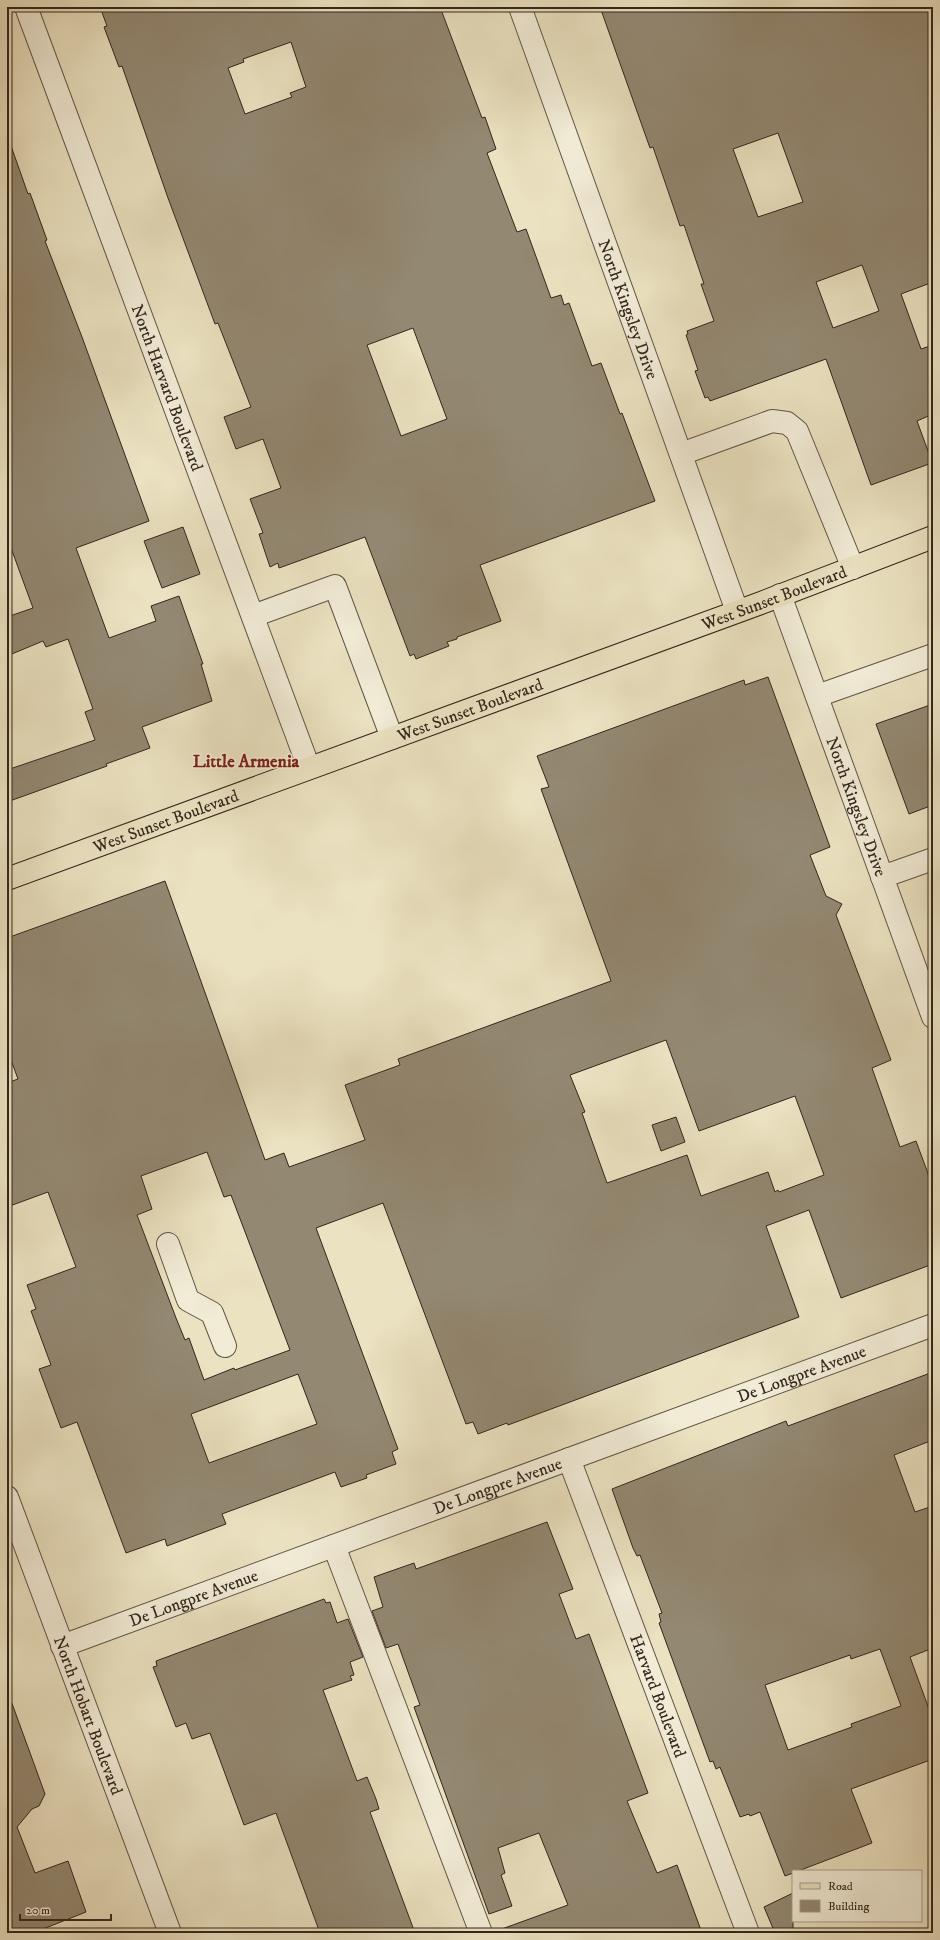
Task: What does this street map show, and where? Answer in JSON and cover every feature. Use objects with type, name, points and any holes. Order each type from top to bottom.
[{"type":"main road","name":"West Sunset Boulevard","points":[[7,879],[737,611],[933,537]]},
{"type":"street","name":"North Harvard Boulevard","points":[[26,7],[309,768]]},
{"type":"street","name":"North Kingsley Drive","points":[[520,7],[737,611]]},
{"type":"street","points":[[681,454],[772,422],[787,423],[797,431],[853,568]]},
{"type":"street","points":[[253,616],[335,586],[392,738]]},
{"type":"street","name":"North Kingsley Drive","points":[[780,595],[933,1017]]},
{"type":"street","points":[[817,696],[933,655]]},
{"type":"street","points":[[882,877],[933,859]]},
{"type":"street","points":[[168,1244],[188,1300],[212,1313],[225,1346]]},
{"type":"street","name":"De Longpre Avenue","points":[[62,1646],[933,1325]]},
{"type":"street","name":"Harvard Boulevard","points":[[568,1459],[748,1933]]},
{"type":"street","name":"North Hobart Boulevard","points":[[7,1497],[170,1933]]},
{"type":"street","points":[[334,1546],[481,1933]]},
{"type":"building","points":[[100,7],[440,7],[482,118],[485,117],[496,149],[487,153],[517,232],[526,229],[551,298],[561,295],[564,305],[569,303],[592,366],[601,363],[620,414],[622,413],[655,501],[480,565],[501,621],[457,637],[457,639],[447,642],[449,646],[416,659],[414,654],[410,656],[365,537],[279,568],[278,563],[270,567],[259,534],[263,533],[250,499],[281,488],[263,439],[236,449],[224,417],[251,407],[218,323],[215,324],[168,198],[122,66],[119,67],[104,27],[107,26]],"holes":[[[291,42],[306,87],[290,93],[292,97],[245,114],[228,68],[244,62],[243,59]],[[413,328],[447,419],[401,436],[367,345]]]},
{"type":"building","points":[[600,7],[933,7],[933,282],[901,294],[921,349],[933,345],[933,414],[917,421],[932,462],[871,485],[826,359],[710,401],[708,397],[705,398],[695,371],[698,370],[686,335],[688,334],[687,331],[714,321],[701,284],[704,284],[684,225],[680,226],[653,147],[650,148]],"holes":[[[778,133],[803,202],[758,217],[733,149]],[[862,265],[879,311],[833,328],[816,282]]]},
{"type":"building","points":[[7,143],[10,143],[28,194],[30,193],[47,240],[45,241],[82,337],[149,521],[76,548],[109,638],[156,621],[151,606],[179,596],[203,664],[201,664],[212,701],[142,727],[150,748],[106,764],[107,766],[7,802],[7,770],[95,740],[85,712],[93,709],[68,639],[46,647],[43,641],[7,656],[7,617],[33,608],[7,537]]},
{"type":"building","points":[[183,527],[200,574],[162,588],[144,541]]},
{"type":"building","points":[[768,677],[830,847],[810,855],[826,896],[842,904],[836,915],[891,1060],[872,1068],[900,1147],[916,1141],[933,1187],[933,1264],[841,1298],[809,1210],[766,1226],[799,1317],[508,1425],[507,1423],[478,1434],[473,1422],[466,1424],[383,1203],[316,1228],[398,1449],[392,1452],[396,1464],[366,1475],[367,1478],[341,1487],[335,1472],[222,1514],[226,1524],[167,1546],[165,1539],[126,1553],[77,1422],[61,1428],[39,1369],[51,1365],[31,1311],[36,1309],[27,1285],[76,1267],[48,1192],[7,1207],[7,1083],[18,1079],[7,1049],[7,938],[165,881],[265,1160],[284,1153],[289,1167],[365,1140],[345,1085],[400,1065],[398,1059],[611,981],[541,789],[549,787],[537,756],[744,680],[745,685]],"holes":[[[666,1040],[699,1131],[795,1096],[824,1175],[779,1192],[778,1190],[775,1192],[768,1172],[701,1196],[687,1155],[607,1183],[582,1113],[585,1112],[570,1075]],[[207,1152],[224,1197],[231,1195],[290,1350],[235,1370],[234,1368],[204,1380],[189,1338],[185,1340],[176,1318],[137,1215],[152,1209],[141,1176]],[[298,1374],[317,1424],[209,1463],[191,1414]]]},
{"type":"building","points":[[933,704],[933,805],[909,814],[876,724]]},
{"type":"building","points":[[676,1117],[685,1142],[661,1151],[652,1125]]},
{"type":"building","points":[[933,1372],[933,1440],[894,1455],[915,1512],[933,1506],[933,1648],[910,1657],[933,1720],[933,1759],[851,1789],[872,1843],[801,1870],[792,1870],[792,1873],[785,1876],[760,1812],[750,1816],[749,1814],[740,1817],[720,1767],[716,1769],[713,1761],[710,1762],[659,1623],[661,1622],[659,1614],[662,1613],[640,1555],[637,1556],[633,1548],[612,1489],[786,1421],[788,1426]],"holes":[[[880,1649],[901,1706],[851,1724],[852,1727],[788,1750],[765,1685],[850,1655],[851,1659]]]},
{"type":"building","points":[[547,1522],[573,1589],[559,1594],[576,1639],[589,1634],[648,1793],[627,1801],[657,1873],[677,1865],[702,1933],[500,1933],[499,1930],[568,1905],[539,1833],[498,1848],[505,1873],[501,1875],[512,1906],[489,1914],[414,1707],[420,1705],[398,1644],[386,1648],[372,1611],[383,1607],[374,1577],[414,1563],[416,1569]]},
{"type":"building","points":[[324,1599],[326,1603],[330,1602],[337,1623],[348,1619],[363,1657],[350,1662],[354,1675],[350,1676],[352,1680],[323,1690],[357,1781],[367,1777],[376,1799],[379,1809],[370,1812],[415,1933],[320,1933],[276,1813],[244,1825],[210,1733],[192,1739],[186,1723],[176,1727],[153,1667],[157,1666],[156,1661]]},
{"type":"building","points":[[10,1698],[45,1794],[39,1806],[32,1809],[17,1827],[35,1873],[68,1861],[86,1912],[33,1933],[7,1933],[7,1699]]},
{"type":"building","points":[[792,1893],[793,1933],[775,1933],[764,1907]]},
{"type":"district","name":"Little Armenia","points":[[246,761]]}]
